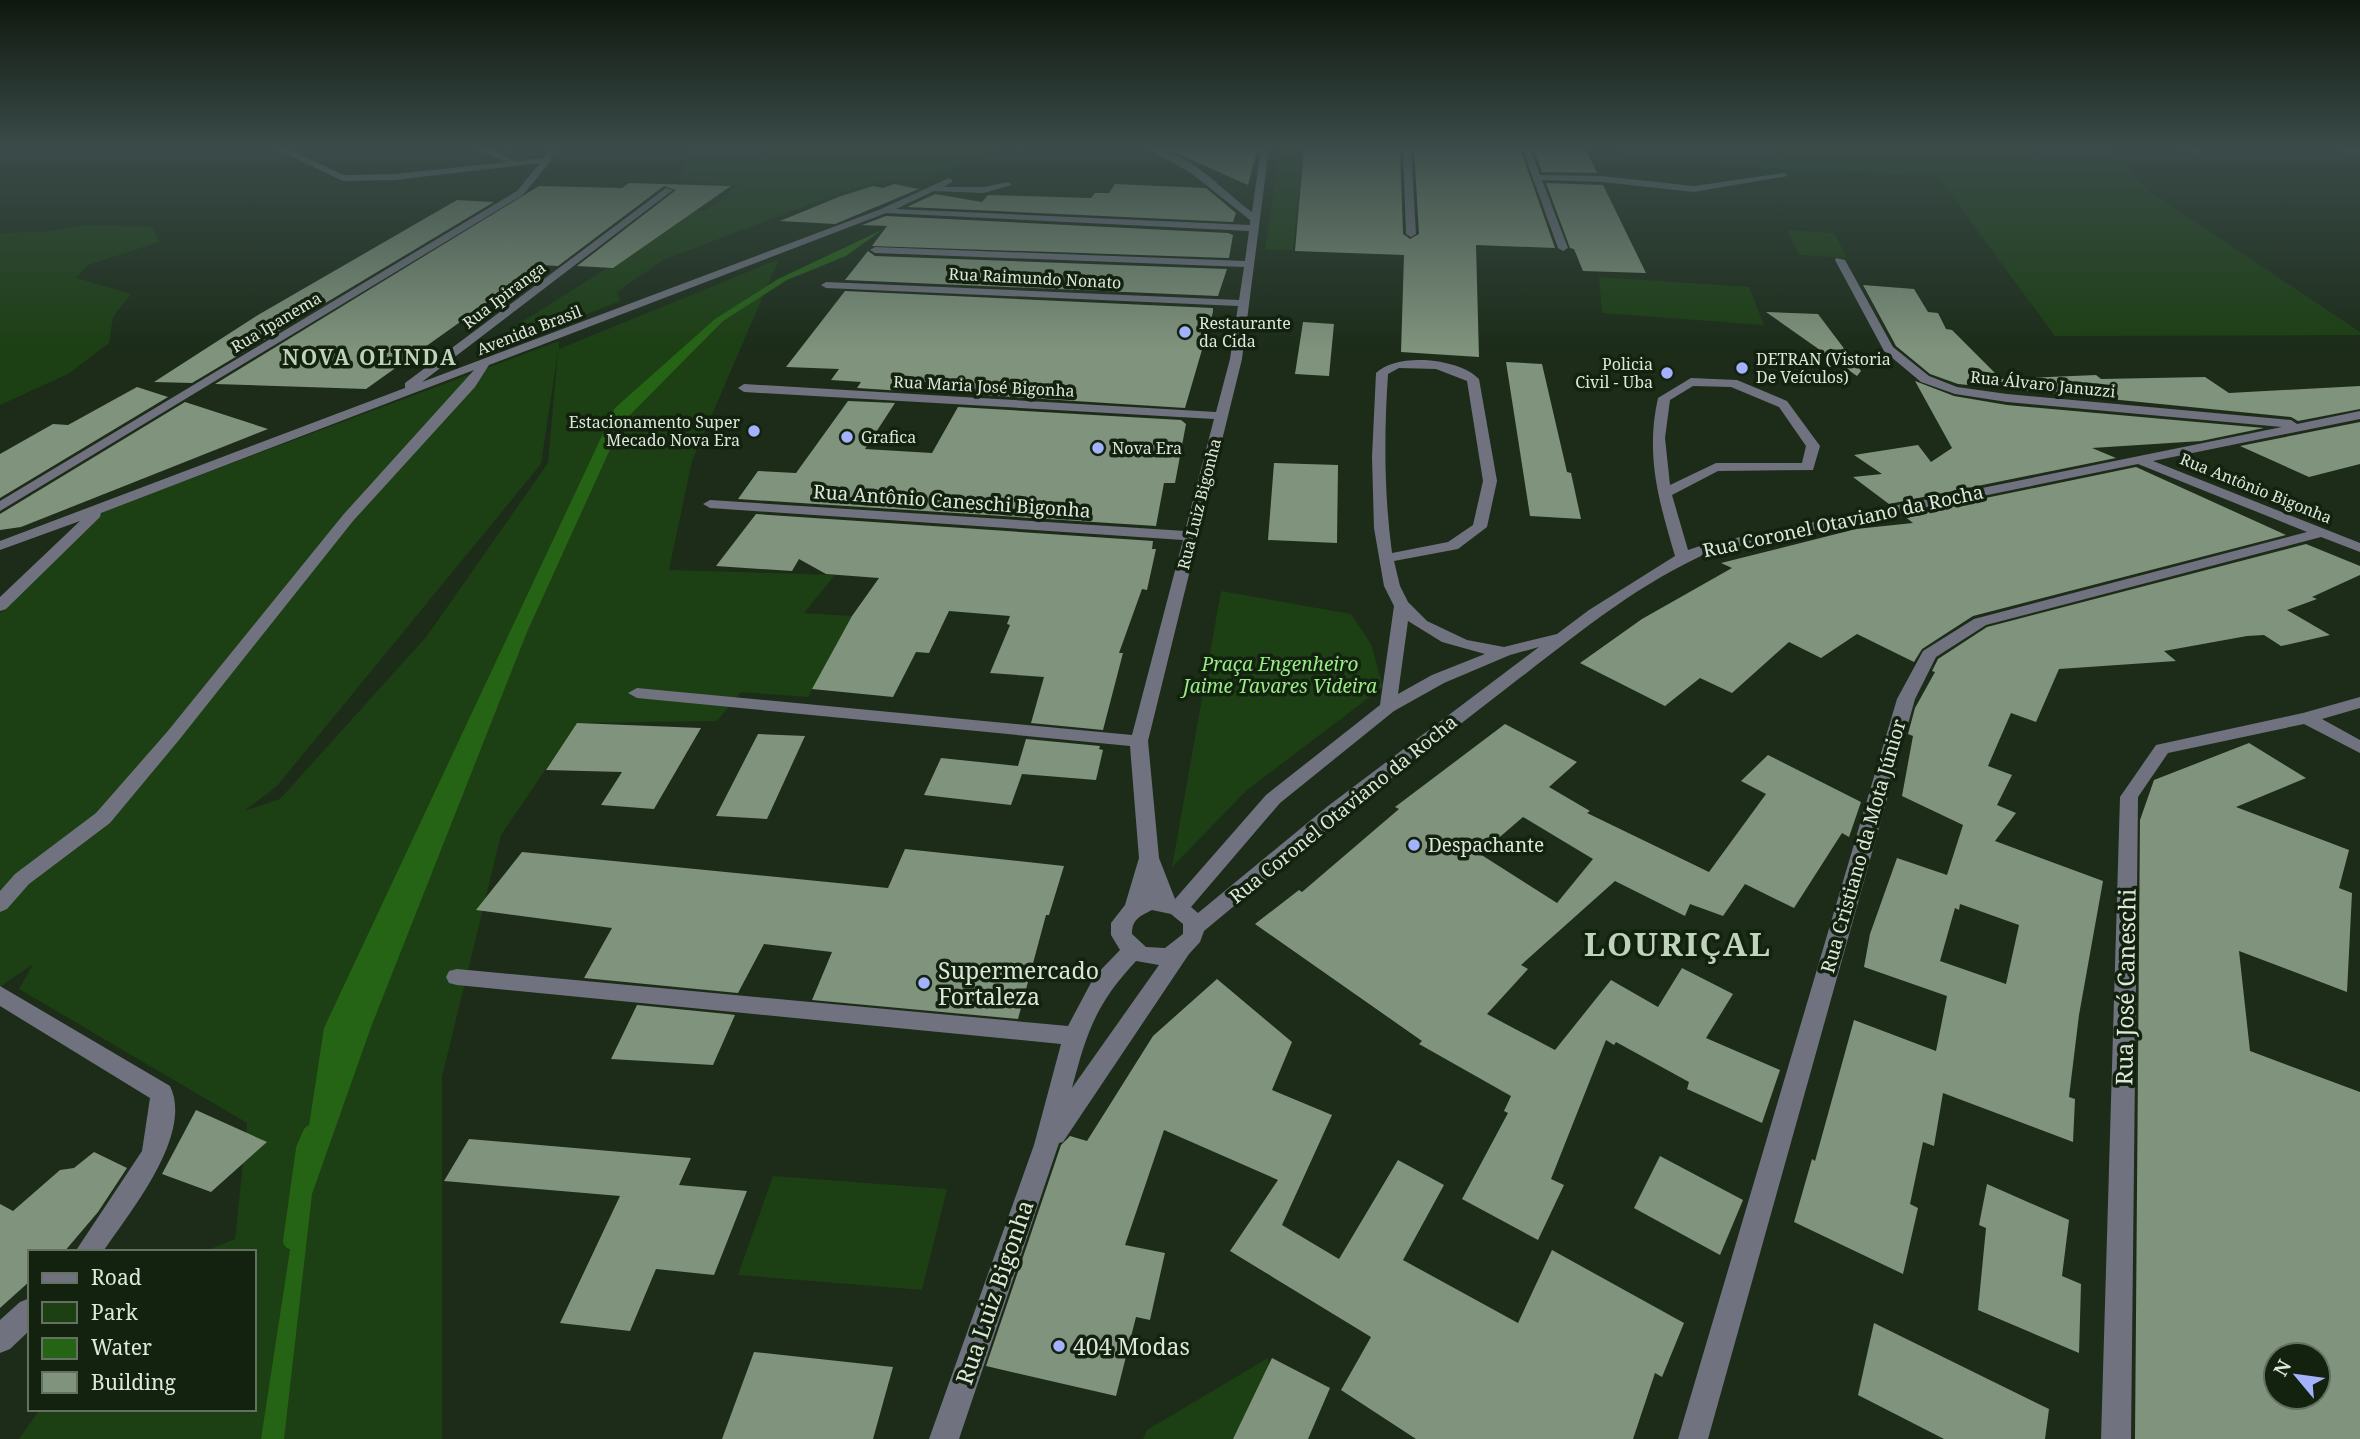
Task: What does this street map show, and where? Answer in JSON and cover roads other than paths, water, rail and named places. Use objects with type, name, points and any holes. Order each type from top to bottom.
[{"type":"street","name":"Rua Ipanema","points":[[0,507],[485,215]]},
{"type":"street","name":"Rua Ipiranga","points":[[392,399],[636,215]]},
{"type":"street","name":"Avenida Brasil","points":[[0,546],[873,215]]},
{"type":"street","points":[[1012,215],[1255,223]]},
{"type":"street","points":[[1246,215],[1255,223]]},
{"type":"street","name":"Rua Luiz Bigonha","points":[[1135,907],[1149,858],[1139,741],[1236,359],[1256,215]]},
{"type":"street","points":[[1410,215],[1411,234]]},
{"type":"street","points":[[1551,215],[1563,248]]},
{"type":"street","points":[[875,250],[1249,264]]},
{"type":"street","name":"Rua Álvaro Januzzi","points":[[1840,260],[1888,349],[1925,379],[1955,390],[2007,398],[2308,426]]},
{"type":"street","name":"Rua Raimundo Nonato","points":[[826,285],[1244,303]]},
{"type":"street","points":[[0,904],[22,879],[103,818],[173,736],[348,518],[471,384],[484,364]]},
{"type":"street","points":[[1387,558],[1453,546],[1480,527],[1490,481],[1473,379],[1465,372],[1447,367],[1397,365],[1382,373],[1378,469],[1389,579],[1402,606],[1433,631],[1477,649],[1504,653]]},
{"type":"street","points":[[1663,494],[1716,467],[1808,467],[1813,446],[1783,404],[1733,383],[1691,382],[1664,398],[1660,412],[1663,494],[1683,558]]},
{"type":"street","name":"Rua Maria José Bigonha","points":[[744,388],[1222,416]]},
{"type":"street","name":"Rua Coronel Otaviano da Rocha","points":[[1193,929],[1335,811],[1565,635],[1683,558],[1706,548],[2360,415]]},
{"type":"street","name":"Rua Antônio Bigonha","points":[[2139,460],[2360,548]]},
{"type":"street","name":"Rua Antônio Caneschi Bigonha","points":[[710,504],[1191,536]]},
{"type":"street","points":[[0,606],[102,508]]},
{"type":"street","name":"Rua Cristiano da Mota Júnior","points":[[1693,1439],[1906,699],[1929,654],[1980,622],[2321,533]]},
{"type":"street","points":[[1388,707],[1402,606]]},
{"type":"street","points":[[1173,905],[1273,799],[1388,707],[1438,679],[1504,653],[1565,635]]},
{"type":"street","points":[[637,693],[1139,741]]},
{"type":"street","name":"Rua José Caneschi","points":[[2116,1439],[2129,797],[2162,749],[2306,718],[2360,702]]},
{"type":"street","points":[[2306,718],[2360,747]]},
{"type":"street","name":"Rua Luiz Bigonha","points":[[1149,858],[1173,905]]},
{"type":"street","points":[[1150,902],[1173,905],[1190,917],[1193,929],[1190,941],[1180,951],[1164,957],[1147,957],[1132,951],[1123,941],[1119,928],[1124,916],[1135,907],[1150,902]]},
{"type":"street","name":"Rua Luiz Bigonha","points":[[944,1439],[1046,1145],[1074,1036],[1102,983],[1132,951]]},
{"type":"street","name":"Rua Luiz Bigonha","points":[[1046,1145],[1180,951]]},
{"type":"street","points":[[457,977],[1074,1036]]},
{"type":"street","points":[[0,995],[162,1093],[162,1112],[154,1155],[89,1250]]},
{"type":"street","points":[[0,1339],[28,1313]]},
{"type":"water","points":[[882,230],[846,256],[787,280],[723,321],[622,423],[527,632],[371,1027],[312,1194],[284,1439],[261,1439],[324,1028],[615,408],[715,319],[778,279]]},
{"type":"waterway","points":[[291,1241],[304,1149],[311,1133]]},
{"type":"place","name":"Restaurante da Cida","points":[[1185,332]]},
{"type":"place","name":"DETRAN (Vistoria De Veículos)","points":[[1742,368]]},
{"type":"place","name":"Policia Civil - Uba","points":[[1667,373]]},
{"type":"place","name":"Estacionamento Super Mecado Nova Era","points":[[754,431]]},
{"type":"place","name":"Grafica","points":[[847,437]]},
{"type":"place","name":"Nova Era","points":[[1098,448]]},
{"type":"place","name":"Despachante","points":[[1414,845]]},
{"type":"place","name":"Supermercado Fortaleza","points":[[924,983]]},
{"type":"place","name":"404 Modas","points":[[1059,1346]]},
{"type":"district","name":"NOVA OLINDA","points":[[370,357]]},
{"type":"district","name":"LOURIÇAL","points":[[1678,943]]},
{"type":"park label","name":"Praça Engenheiro Jaime Tavares Videira","points":[[1280,675]]}]
